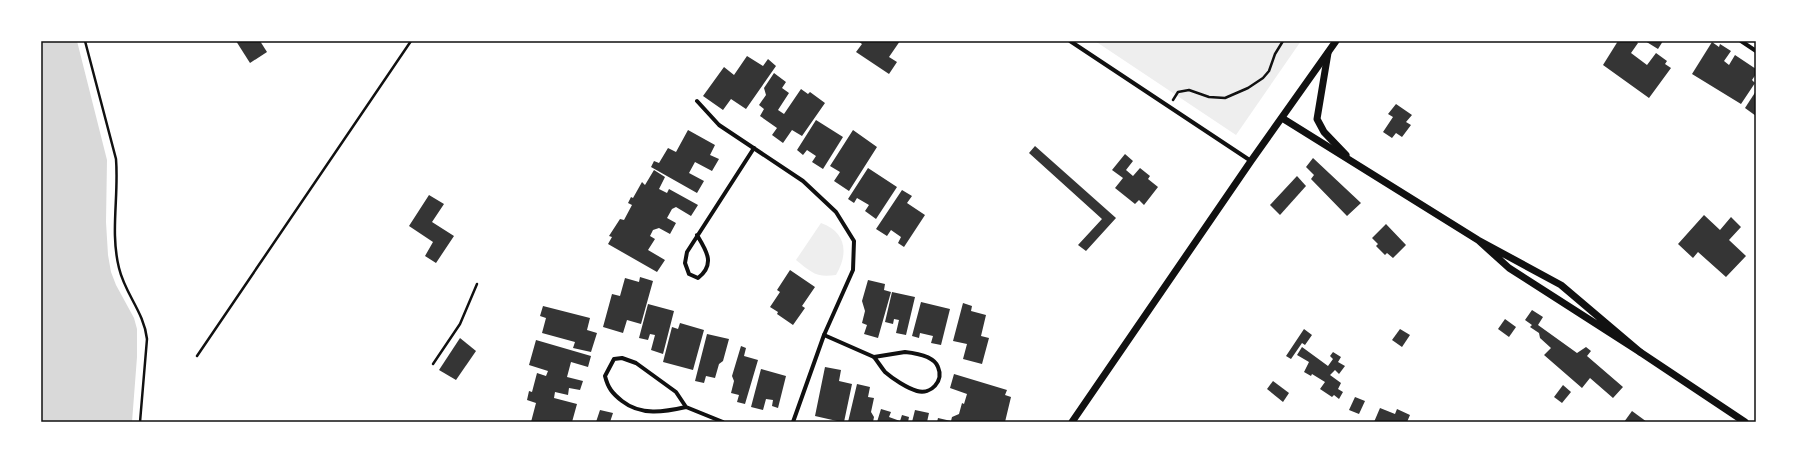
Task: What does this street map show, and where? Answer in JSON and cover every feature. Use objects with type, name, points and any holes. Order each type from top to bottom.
[{"type":"street","points":[[1070,41],[1251,161]]},
{"type":"street","points":[[1072,422],[1251,161],[1336,41]]},
{"type":"street","points":[[1741,41],[1756,51]]},
{"type":"street","points":[[1328,53],[1317,119],[1324,132],[1355,163]]},
{"type":"street","points":[[697,101],[719,125],[803,181],[836,212],[854,241],[853,270],[824,335],[793,422]]},
{"type":"street","points":[[1282,118],[1478,240],[1561,285],[1640,352]]},
{"type":"street","points":[[697,235],[708,252],[707,265],[703,274],[698,278],[689,274],[685,263],[686,252],[697,235],[754,148]]},
{"type":"street","points":[[1478,240],[1509,268],[1640,352],[1745,422]]},
{"type":"street","points":[[824,335],[874,357],[885,371],[909,388],[925,392],[932,389],[937,383],[939,374],[938,366],[931,359],[915,353],[905,352],[874,357]]},
{"type":"street","points":[[686,407],[670,411],[646,412],[626,404],[611,392],[607,384],[605,376],[609,366],[614,359],[622,358],[636,363],[676,392],[686,407],[723,422]]},
{"type":"lane","points":[[197,356],[411,41]]},
{"type":"lane","points":[[433,364],[460,324],[477,284]]},
{"type":"path","points":[[85,41],[116,159],[117,172],[114,221],[115,248],[119,270],[126,289],[138,310],[145,327],[147,339],[140,422]]},
{"type":"path","points":[[1168,106],[1178,92],[1189,90],[1209,97],[1225,98],[1248,88],[1263,78],[1269,70],[1274,54],[1283,41]]},
{"type":"shaded area","points":[[41,41],[77,41],[107,160],[106,222],[108,255],[111,272],[116,285],[134,318],[137,329],[137,357],[132,422],[41,422]]},
{"type":"shaded area","points":[[1095,41],[1301,41],[1236,135]]},
{"type":"shaded area","points":[[821,223],[836,232],[843,244],[843,259],[836,275],[819,275],[806,268],[796,260]]},
{"type":"building","points":[[236,41],[260,41],[267,52],[250,63]]},
{"type":"building","points":[[858,41],[900,41],[889,57],[897,62],[889,74],[856,52],[862,44]]},
{"type":"building","points":[[1618,41],[1636,41],[1638,43],[1631,53],[1647,65],[1656,53],[1667,61],[1665,64],[1671,68],[1649,98],[1603,65]]},
{"type":"building","points":[[1645,41],[1663,41],[1658,49]]},
{"type":"building","points":[[1712,42],[1719,47],[1720,44],[1731,51],[1724,61],[1729,65],[1735,55],[1756,69],[1756,74],[1752,80],[1755,83],[1741,104],[1692,74]]},
{"type":"building","points":[[747,56],[763,66],[768,59],[776,66],[746,109],[731,99],[723,110],[703,96],[724,67],[734,75]]},
{"type":"building","points":[[774,73],[786,82],[782,88],[789,93],[778,110],[784,114],[801,89],[808,94],[810,92],[825,103],[802,136],[792,130],[783,143],[772,135],[777,128],[760,116],[764,109],[759,105],[766,95],[764,88]]},
{"type":"building","points":[[1756,91],[1756,116],[1745,108]]},
{"type":"building","points":[[1396,104],[1412,115],[1406,122],[1411,125],[1402,137],[1396,133],[1392,138],[1383,132],[1393,117],[1388,114]]},
{"type":"building","points":[[816,120],[843,137],[823,169],[812,162],[816,156],[807,150],[803,155],[797,150]]},
{"type":"building","points":[[688,130],[715,145],[710,155],[719,159],[712,171],[695,162],[689,173],[704,181],[697,193],[651,167],[654,161],[659,163],[668,148],[676,152]]},
{"type":"building","points":[[853,130],[877,147],[849,191],[834,181],[840,172],[830,166]]},
{"type":"building","points":[[1035,146],[1116,218],[1086,251],[1078,245],[1102,219],[1029,153]]},
{"type":"building","points":[[1125,154],[1133,161],[1126,170],[1133,176],[1140,168],[1150,176],[1148,179],[1158,187],[1144,205],[1139,200],[1135,204],[1115,188],[1123,178],[1112,170]]},
{"type":"building","points":[[1313,158],[1361,203],[1347,216],[1311,179],[1314,175],[1306,167]]},
{"type":"building","points":[[868,168],[897,187],[876,219],[865,211],[869,205],[857,198],[854,203],[848,199]]},
{"type":"building","points":[[654,170],[665,177],[659,189],[667,193],[669,189],[698,205],[691,216],[676,207],[672,209],[667,218],[676,223],[670,234],[659,228],[653,230],[650,236],[655,239],[648,250],[665,260],[657,272],[608,244],[612,237],[609,236],[620,219],[624,220],[632,205],[628,203],[631,197],[633,198],[642,182],[645,185]]},
{"type":"building","points":[[1297,176],[1306,186],[1280,215],[1270,205]]},
{"type":"building","points":[[902,190],[912,196],[907,203],[925,215],[904,247],[898,243],[901,237],[891,230],[887,236],[876,229]]},
{"type":"building","points":[[429,195],[444,204],[432,222],[454,236],[436,263],[425,256],[433,242],[409,226]]},
{"type":"building","points":[[1704,215],[1720,230],[1731,217],[1741,227],[1729,240],[1746,256],[1726,277],[1698,252],[1693,258],[1678,244]]},
{"type":"building","points":[[1386,224],[1406,245],[1393,258],[1387,253],[1385,255],[1376,246],[1378,244],[1372,238]]},
{"type":"building","points":[[790,270],[815,287],[802,306],[805,308],[793,325],[770,307],[780,292],[777,290]]},
{"type":"building","points":[[640,277],[653,281],[641,324],[627,320],[623,333],[603,327],[612,294],[620,296],[625,278],[639,282]]},
{"type":"building","points":[[868,280],[885,284],[884,290],[891,292],[878,338],[864,334],[867,325],[862,323],[865,311],[862,301]]},
{"type":"building","points":[[892,292],[915,297],[906,335],[896,333],[899,320],[894,319],[893,324],[885,322]]},
{"type":"building","points":[[921,302],[950,309],[941,345],[931,343],[933,336],[920,333],[919,338],[912,336]]},
{"type":"building","points":[[963,303],[972,306],[971,311],[986,315],[981,336],[989,338],[982,364],[963,359],[967,344],[953,341]]},
{"type":"building","points":[[648,304],[674,311],[663,354],[651,350],[655,335],[650,334],[648,340],[639,338]]},
{"type":"building","points":[[543,306],[590,318],[587,330],[597,333],[591,352],[573,348],[575,342],[542,333],[546,318],[540,316]]},
{"type":"building","points":[[1532,310],[1543,317],[1538,325],[1577,353],[1586,347],[1591,351],[1587,356],[1623,387],[1613,398],[1590,378],[1582,388],[1544,355],[1551,348],[1540,338],[1539,333],[1530,327],[1532,325],[1525,320]]},
{"type":"building","points":[[1505,319],[1516,327],[1509,337],[1498,329]]},
{"type":"building","points":[[680,323],[704,330],[693,370],[663,362],[672,327],[678,329]]},
{"type":"building","points":[[1304,329],[1312,335],[1305,345],[1302,343],[1291,359],[1286,356]]},
{"type":"building","points":[[1400,329],[1410,335],[1402,347],[1392,340]]},
{"type":"building","points":[[707,334],[729,339],[723,361],[719,364],[715,378],[706,376],[704,383],[695,381]]},
{"type":"building","points":[[460,338],[476,351],[456,380],[439,370]]},
{"type":"building","points":[[536,340],[591,356],[588,367],[571,362],[567,377],[583,381],[580,390],[569,388],[568,395],[555,392],[554,398],[577,404],[572,422],[531,422],[536,403],[527,400],[529,391],[532,392],[537,373],[546,376],[548,371],[529,365]]},
{"type":"building","points":[[741,346],[746,348],[744,356],[758,360],[745,404],[737,402],[739,395],[731,393],[734,381],[732,376]]},
{"type":"building","points":[[1302,347],[1328,366],[1333,359],[1330,356],[1333,352],[1341,357],[1338,362],[1345,366],[1339,374],[1335,370],[1330,375],[1341,383],[1338,389],[1343,392],[1339,399],[1334,395],[1332,397],[1320,389],[1325,382],[1312,374],[1311,376],[1304,372],[1309,362],[1297,355]]},
{"type":"building","points":[[825,367],[841,370],[839,381],[852,384],[844,422],[837,422],[815,416]]},
{"type":"building","points":[[761,369],[786,376],[778,408],[772,406],[773,400],[766,399],[763,410],[751,407]]},
{"type":"building","points":[[954,374],[1007,390],[1005,395],[1011,397],[1005,422],[937,422],[938,418],[951,421],[952,417],[959,414],[962,403],[964,404],[967,394],[950,388]]},
{"type":"building","points":[[1273,381],[1289,393],[1283,402],[1267,389]]},
{"type":"building","points":[[857,384],[870,387],[868,397],[874,398],[871,412],[874,417],[873,422],[848,422]]},
{"type":"building","points":[[1563,385],[1571,392],[1562,403],[1554,397]]},
{"type":"building","points":[[1355,397],[1365,401],[1359,414],[1349,410]]},
{"type":"building","points":[[1380,408],[1395,414],[1397,409],[1410,415],[1407,422],[1374,422]]},
{"type":"building","points":[[881,409],[891,412],[889,417],[900,421],[902,415],[909,417],[908,422],[877,422]]},
{"type":"building","points":[[600,410],[613,413],[610,422],[596,422]]},
{"type":"building","points":[[915,410],[929,413],[927,422],[912,422]]},
{"type":"building","points":[[1632,411],[1647,422],[1624,422]]}]
